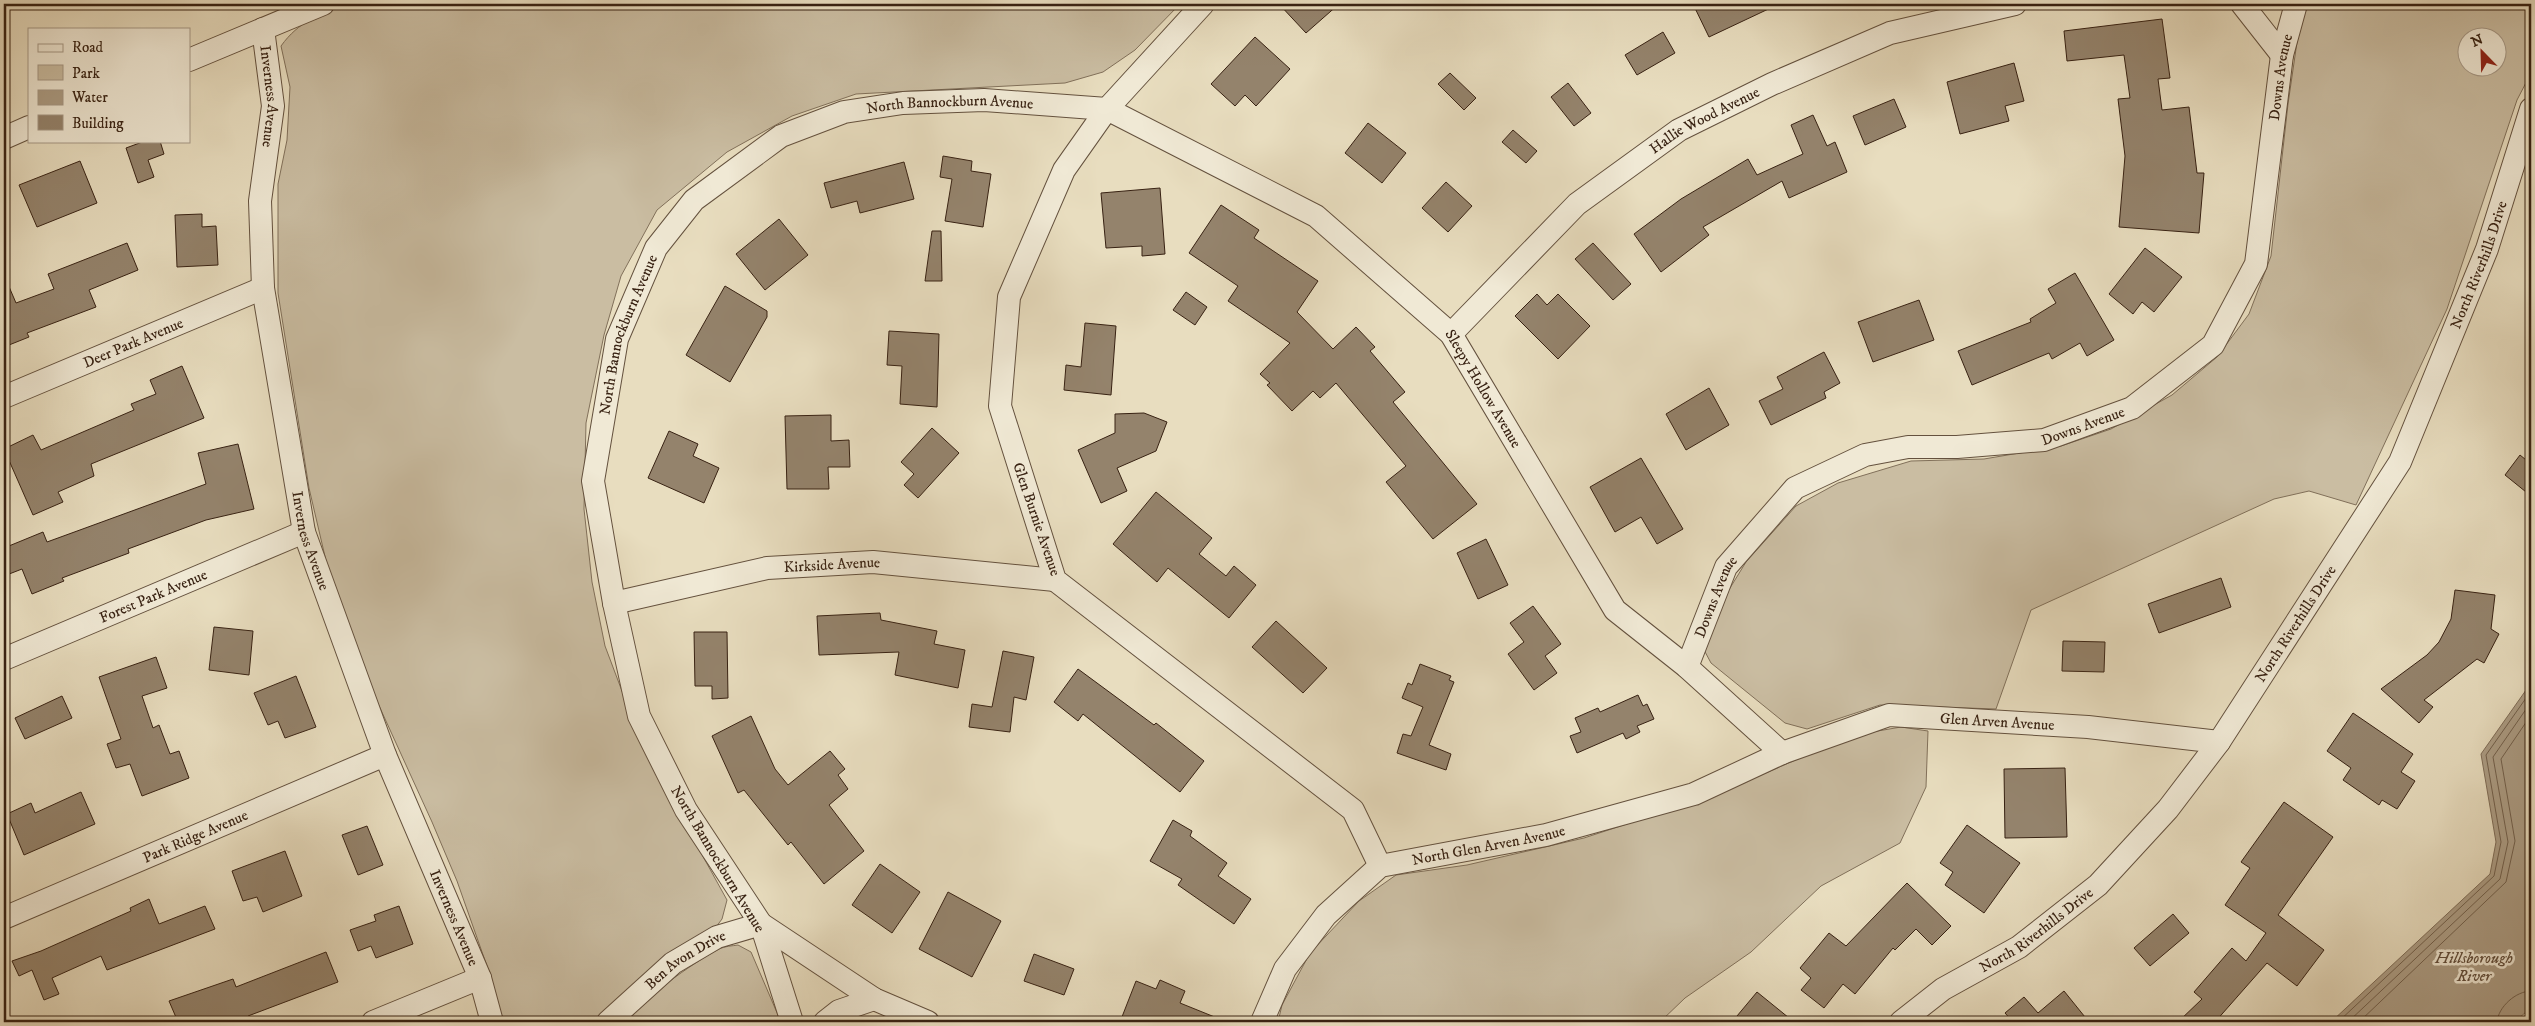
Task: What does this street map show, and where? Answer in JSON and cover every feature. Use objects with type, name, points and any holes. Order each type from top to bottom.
[{"type":"street","points":[[190,60],[323,4]]},
{"type":"street","points":[[1107,109],[1203,4]]},
{"type":"street","name":"Hallie Wood Avenue","points":[[1451,334],[1578,204],[1679,130],[1772,84],[1890,34],[2015,4]]},
{"type":"street","points":[[2242,4],[2282,55]]},
{"type":"street","name":"Downs Avenue","points":[[1687,667],[1726,567],[1795,488],[1865,455],[1908,447],[1957,447],[2044,440],[2132,408],[2213,345],[2256,264],[2282,55],[2296,4]]},
{"type":"street","name":"Inverness Avenue","points":[[263,29],[273,106],[260,201],[263,288],[304,532],[385,755],[480,978],[492,1022]]},
{"type":"street","name":"North Bannockburn Avenue","points":[[792,1022],[761,924],[686,810],[639,716],[614,603],[593,481],[617,339],[656,248],[694,200],[782,136],[844,112],[904,103],[984,100],[1107,109]]},
{"type":"street","name":"Sleepy Hollow Avenue","points":[[1107,109],[1316,216],[1451,334],[1616,610],[1687,667],[1782,753]]},
{"type":"street","name":"Glen Burnie Avenue","points":[[1107,109],[1064,170],[1009,297],[1000,406],[1055,580],[1353,810],[1380,866]]},
{"type":"street","name":"North Riverhills Drive","points":[[1901,1022],[1943,990],[2019,947],[2098,885],[2168,809],[2219,742],[2400,462],[2487,249],[2524,126],[2531,109]]},
{"type":"street","points":[[4,138],[28,127]]},
{"type":"street","name":"Deer Park Avenue","points":[[4,398],[263,288]]},
{"type":"street","name":"Forest Park Avenue","points":[[4,659],[304,532]]},
{"type":"street","name":"Kirkside Avenue","points":[[614,603],[767,568],[873,562],[1055,580]]},
{"type":"street","name":"Glen Arven Avenue","points":[[1782,753],[1890,715],[2088,727],[2219,742]]},
{"type":"street","name":"North Glen Arven Avenue","points":[[1380,866],[1546,835],[1694,794],[1782,753]]},
{"type":"street","name":"Park Ridge Avenue","points":[[4,918],[385,755]]},
{"type":"street","points":[[1262,1022],[1285,970],[1326,915],[1380,866]]},
{"type":"street","points":[[761,924],[874,999],[928,1022]]},
{"type":"street","name":"Ben Avon Drive","points":[[608,1022],[673,963],[717,937],[761,924]]},
{"type":"street","points":[[373,1022],[480,978]]},
{"type":"street","points":[[825,1022],[839,1011],[874,999]]},
{"type":"green space","points":[[346,4],[1180,4],[1135,50],[1103,72],[1065,83],[856,94],[792,116],[727,152],[657,210],[621,276],[604,335],[586,423],[584,509],[592,582],[605,646],[631,715],[658,775],[727,900],[722,919],[713,931],[605,1010],[594,1022],[501,1022],[488,969],[457,881],[360,664],[327,565],[309,488],[278,293],[278,184],[287,140],[290,87],[281,46],[302,25]]},
{"type":"green space","points":[[2307,4],[2531,4],[2531,73],[2517,100],[2447,309],[2356,505],[2309,491],[2274,499],[2031,610],[1996,709],[1880,705],[1807,729],[1785,723],[1711,663],[1703,648],[1722,601],[1746,562],[1796,506],[1838,483],[1911,461],[1984,459],[2061,446],[2111,429],[2172,395],[2217,357],[2249,314],[2271,256],[2297,42]]},
{"type":"green space","points":[[1901,727],[1928,731],[1926,787],[1900,843],[1821,886],[1751,952],[1685,998],[1660,1022],[1278,1022],[1282,1005],[1310,953],[1359,901],[1396,875],[1467,865],[1584,838],[1715,795],[1837,742],[1866,733]]},
{"type":"green space","points":[[738,945],[751,952],[781,1022],[622,1022],[655,993],[694,964],[721,948]]},
{"type":"water","name":"Hillsborough River","points":[[2531,683],[2531,1008],[2514,1022],[2331,1022],[2490,874],[2496,842],[2481,754]]},
{"type":"building","points":[[1279,4],[1339,4],[1306,33]]},
{"type":"building","points":[[1693,4],[1779,4],[1709,37]]},
{"type":"building","points":[[2162,19],[2170,78],[2158,79],[2162,110],[2189,107],[2197,173],[2204,173],[2199,233],[2119,227],[2125,156],[2118,99],[2130,98],[2124,55],[2067,61],[2064,31]]},
{"type":"building","points":[[1663,32],[1675,53],[1637,75],[1625,55]]},
{"type":"building","points":[[1255,37],[1290,69],[1256,106],[1245,95],[1235,106],[1211,84]]},
{"type":"building","points":[[2014,63],[2024,101],[2005,106],[2009,121],[1960,134],[1947,82]]},
{"type":"building","points":[[1450,73],[1476,98],[1464,110],[1438,84]]},
{"type":"building","points":[[1568,83],[1591,113],[1574,126],[1551,97]]},
{"type":"building","points":[[1894,99],[1906,127],[1865,145],[1853,116]]},
{"type":"building","points":[[1813,115],[1827,146],[1835,142],[1847,172],[1789,198],[1782,181],[1703,227],[1709,235],[1661,272],[1634,234],[1681,199],[1748,159],[1757,175],[1803,154],[1791,125]]},
{"type":"building","points":[[1368,123],[1406,153],[1382,183],[1345,153]]},
{"type":"building","points":[[1513,130],[1537,151],[1526,163],[1502,142]]},
{"type":"building","points":[[142,142],[160,142],[164,154],[148,160],[154,177],[138,183],[126,148]]},
{"type":"building","points":[[943,156],[972,161],[971,171],[991,174],[983,227],[945,221],[952,179],[940,177]]},
{"type":"building","points":[[80,161],[97,203],[37,227],[19,185]]},
{"type":"building","points":[[904,162],[914,199],[860,213],[857,201],[831,208],[824,183]]},
{"type":"building","points":[[1446,182],[1472,206],[1448,232],[1422,208]]},
{"type":"building","points":[[1160,188],[1165,254],[1142,256],[1142,246],[1106,248],[1101,193]]},
{"type":"building","points":[[1221,205],[1259,230],[1254,238],[1318,281],[1297,312],[1333,349],[1356,327],[1375,347],[1370,351],[1405,392],[1393,402],[1477,504],[1433,539],[1386,482],[1406,466],[1336,383],[1320,398],[1313,391],[1292,411],[1267,385],[1270,383],[1260,374],[1290,343],[1228,301],[1238,286],[1189,253]]},
{"type":"building","points":[[202,214],[202,227],[216,226],[218,265],[177,267],[175,215]]},
{"type":"building","points":[[779,219],[808,255],[765,290],[736,254]]},
{"type":"building","points":[[932,231],[941,231],[942,281],[925,281]]},
{"type":"building","points":[[127,243],[138,270],[89,290],[96,307],[27,333],[29,337],[4,347],[4,275],[16,303],[54,289],[48,274]]},
{"type":"building","points":[[1593,243],[1631,284],[1613,300],[1575,259]]},
{"type":"building","points":[[2145,248],[2182,277],[2154,312],[2142,302],[2133,314],[2109,294]]},
{"type":"building","points":[[2075,273],[2114,340],[2087,356],[2080,343],[2052,359],[2049,353],[1972,385],[1958,351],[2031,322],[2030,319],[2056,303],[2048,289]]},
{"type":"building","points":[[725,286],[767,311],[767,317],[730,382],[686,355]]},
{"type":"building","points":[[1186,292],[1207,307],[1195,325],[1173,310]]},
{"type":"building","points":[[1537,294],[1547,305],[1558,294],[1590,326],[1558,359],[1515,316]]},
{"type":"building","points":[[1919,300],[1934,340],[1873,362],[1858,322]]},
{"type":"building","points":[[1085,323],[1116,326],[1111,395],[1064,390],[1066,365],[1081,367]]},
{"type":"building","points":[[889,331],[939,334],[937,407],[900,404],[902,366],[887,365]]},
{"type":"building","points":[[1824,352],[1840,383],[1824,392],[1826,398],[1771,425],[1759,401],[1783,389],[1777,377]]},
{"type":"building","points":[[182,366],[204,418],[91,464],[94,476],[58,492],[63,502],[33,515],[4,449],[33,435],[41,450],[134,410],[131,404],[156,394],[150,380]]},
{"type":"building","points":[[1709,388],[1729,425],[1686,450],[1666,414]]},
{"type":"building","points":[[1144,413],[1167,422],[1156,451],[1117,468],[1127,491],[1101,503],[1078,450],[1115,433],[1115,414]]},
{"type":"building","points":[[831,415],[831,441],[849,440],[850,467],[828,467],[829,489],[787,489],[785,416]]},
{"type":"building","points":[[932,428],[959,453],[918,498],[904,485],[914,474],[901,462]]},
{"type":"building","points":[[669,431],[698,444],[693,456],[719,468],[704,503],[648,478]]},
{"type":"building","points":[[238,444],[254,509],[206,520],[128,549],[129,553],[62,578],[64,581],[32,594],[22,569],[4,576],[4,548],[43,532],[47,542],[206,484],[198,453]]},
{"type":"building","points":[[2520,455],[2531,464],[2531,496],[2505,475]]},
{"type":"building","points":[[1641,458],[1683,529],[1657,544],[1641,517],[1615,532],[1590,487]]},
{"type":"building","points":[[1156,492],[1212,538],[1199,554],[1226,576],[1234,566],[1256,585],[1229,618],[1168,568],[1157,582],[1113,544]]},
{"type":"building","points":[[1486,539],[1508,585],[1478,599],[1457,553]]},
{"type":"building","points":[[2221,578],[2231,607],[2159,633],[2148,604]]},
{"type":"building","points":[[2455,590],[2495,595],[2491,629],[2499,634],[2484,663],[2477,659],[2424,700],[2433,707],[2419,723],[2381,689],[2427,655],[2439,642],[2451,619]]},
{"type":"building","points":[[1533,606],[1561,644],[1545,656],[1557,673],[1534,690],[1508,654],[1524,642],[1510,623]]},
{"type":"building","points":[[880,613],[881,620],[937,631],[934,644],[965,650],[958,688],[895,675],[899,652],[819,655],[817,616]]},
{"type":"building","points":[[1276,621],[1327,668],[1303,693],[1252,647]]},
{"type":"building","points":[[214,627],[253,631],[249,675],[209,670]]},
{"type":"building","points":[[694,632],[727,632],[728,698],[712,699],[712,686],[695,686]]},
{"type":"building","points":[[2063,641],[2105,642],[2104,672],[2062,671]]},
{"type":"building","points":[[1003,651],[1034,657],[1026,700],[1014,697],[1010,732],[969,727],[972,704],[992,707]]},
{"type":"building","points":[[156,657],[167,688],[142,696],[153,728],[159,725],[170,754],[179,751],[189,778],[142,796],[130,764],[116,768],[107,744],[121,739],[99,677]]},
{"type":"building","points":[[1420,664],[1451,676],[1449,680],[1454,682],[1429,745],[1451,754],[1446,770],[1397,753],[1403,734],[1411,736],[1423,707],[1402,698],[1408,683],[1412,685]]},
{"type":"building","points":[[1078,669],[1154,725],[1156,723],[1204,761],[1180,792],[1083,714],[1078,721],[1054,702]]},
{"type":"building","points":[[296,676],[316,727],[285,738],[278,721],[268,725],[254,693]]},
{"type":"building","points":[[1638,695],[1643,706],[1647,704],[1654,719],[1637,726],[1640,732],[1626,739],[1623,733],[1577,753],[1570,736],[1581,732],[1575,718],[1598,708],[1600,712]]},
{"type":"building","points":[[62,696],[72,718],[25,739],[15,718]]},
{"type":"building","points":[[2353,713],[2413,754],[2401,772],[2415,781],[2397,809],[2382,800],[2379,805],[2343,780],[2351,768],[2327,751]]},
{"type":"building","points":[[751,716],[775,769],[788,785],[830,751],[845,769],[838,775],[848,789],[829,805],[864,851],[824,884],[791,842],[788,845],[744,790],[738,793],[712,736]]},
{"type":"building","points":[[2065,768],[2067,837],[2005,838],[2004,769]]},
{"type":"building","points":[[81,792],[95,824],[24,855],[7,814],[31,803],[35,813]]},
{"type":"building","points":[[2284,802],[2333,837],[2278,915],[2324,950],[2297,986],[2267,963],[2215,1022],[2178,1022],[2202,999],[2194,992],[2232,948],[2246,961],[2266,933],[2225,905],[2250,868],[2241,862]]},
{"type":"building","points":[[1173,820],[1192,831],[1190,836],[1227,863],[1218,876],[1251,899],[1234,924],[1178,885],[1182,879],[1150,861]]},
{"type":"building","points":[[1967,825],[2020,863],[1984,913],[1945,885],[1953,872],[1940,863]]},
{"type":"building","points":[[367,826],[383,865],[358,875],[342,835]]},
{"type":"building","points":[[285,851],[302,896],[263,912],[257,897],[243,901],[232,871]]},
{"type":"building","points":[[880,864],[920,892],[892,933],[852,905]]},
{"type":"building","points":[[1907,883],[1951,926],[1932,945],[1916,929],[1895,950],[1893,948],[1855,994],[1843,984],[1824,1008],[1801,990],[1811,978],[1800,968],[1829,933],[1846,946]]},
{"type":"building","points":[[948,892],[1001,921],[972,977],[919,949]]},
{"type":"building","points":[[149,899],[159,924],[205,906],[215,929],[107,970],[101,956],[52,978],[59,994],[44,1000],[32,970],[19,976],[12,961],[41,951],[131,911],[130,908]]},
{"type":"building","points":[[399,906],[413,944],[376,958],[371,946],[358,951],[350,930],[376,921],[374,915]]},
{"type":"building","points":[[2173,914],[2189,933],[2150,966],[2134,948]]},
{"type":"building","points":[[326,952],[338,982],[248,1016],[251,1022],[178,1022],[169,1001],[233,979],[236,987]]},
{"type":"building","points":[[1034,954],[1074,969],[1064,995],[1024,981]]},
{"type":"building","points":[[1160,980],[1185,991],[1180,1003],[1227,1022],[1120,1022],[1136,981],[1156,989]]},
{"type":"building","points":[[2064,991],[2089,1022],[2013,1022],[2005,1013],[2024,997],[2038,1013]]},
{"type":"building","points":[[1757,992],[1794,1022],[1732,1022]]}]
